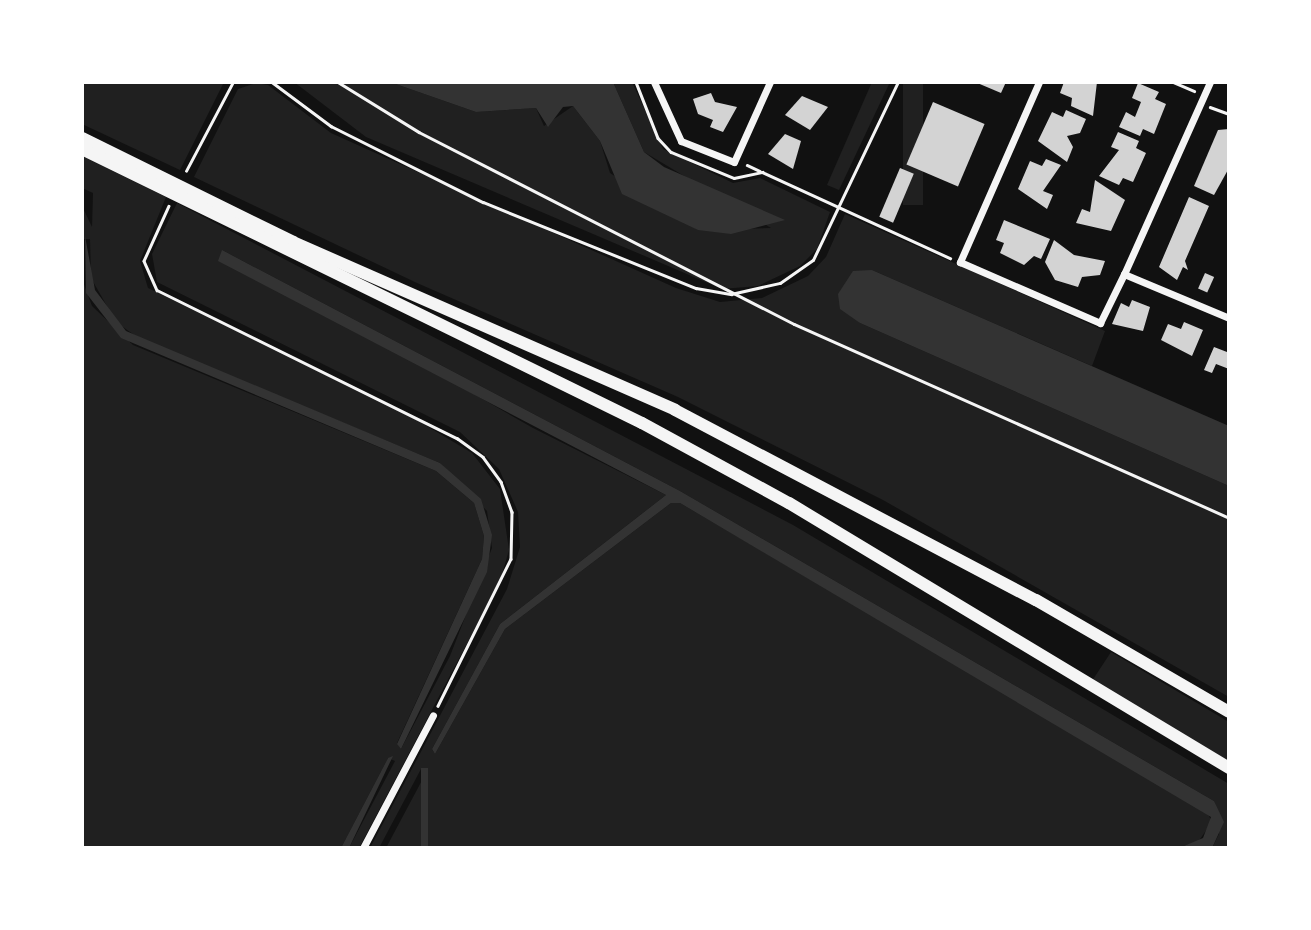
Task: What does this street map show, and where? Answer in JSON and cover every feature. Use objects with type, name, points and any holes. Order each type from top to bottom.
[{"type":"highway","points":[[82,138],[316,253],[711,428],[1036,600],[1229,712]]},
{"type":"highway","points":[[82,149],[667,437],[789,503],[1229,768]]},
{"type":"street","points":[[654,82],[681,141],[734,162],[770,82]]},
{"type":"street","points":[[1039,82],[960,262],[1100,323],[1210,82]]},
{"type":"street","points":[[1124,274],[1229,318]]},
{"type":"street","points":[[363,848],[433,715]]},
{"type":"path","points":[[184,175],[219,103],[233,82]]},
{"type":"path","points":[[272,82],[331,126],[483,202],[696,288],[741,293],[802,269],[822,248],[898,82]]},
{"type":"path","points":[[338,82],[419,132],[741,293],[793,324],[1229,518]]},
{"type":"path","points":[[1174,82],[1229,114]]},
{"type":"path","points":[[734,162],[842,207],[960,262]]},
{"type":"path","points":[[728,176],[762,172]]},
{"type":"path","points":[[172,199],[144,261],[158,290],[457,438],[483,457],[501,482],[512,512],[512,559],[433,715]]},
{"type":"shaded area","points":[[82,82],[224,82],[180,170],[82,124]]},
{"type":"shaded area","points":[[294,82],[390,82],[476,112],[536,108],[544,126],[573,106],[600,141],[610,173],[698,230],[771,228],[644,152],[613,82],[632,82],[663,149],[733,183],[760,178],[830,212],[817,249],[800,266],[758,286],[722,289],[366,137]]},
{"type":"shaded area","points":[[390,82],[613,82],[644,152],[664,167],[785,220],[731,234],[698,230],[622,194],[600,141],[573,106],[563,107],[548,127],[536,108],[476,112]]},
{"type":"shaded area","points":[[872,82],[890,82],[839,190],[827,185]]},
{"type":"shaded area","points":[[903,82],[923,82],[923,205],[903,205]]},
{"type":"shaded area","points":[[256,83],[268,85],[331,133],[676,288],[720,302],[762,298],[808,276],[826,257],[845,214],[1105,331],[1092,366],[872,270],[838,294],[860,323],[1229,486],[1229,697],[883,500],[678,397],[417,283],[194,177],[238,89]]},
{"type":"shaded area","points":[[82,156],[166,197],[140,261],[148,288],[390,404],[472,453],[500,489],[509,550],[500,581],[359,848],[349,848],[395,761],[388,758],[341,848],[82,848],[82,279],[92,306],[133,345],[436,471],[474,503],[484,536],[482,559],[397,743],[401,749],[450,656],[492,548],[487,511],[440,463],[137,337],[116,322],[91,278],[90,239],[82,239],[82,206],[92,227],[93,193],[82,188]]},
{"type":"shaded area","points":[[177,203],[793,525],[1229,784],[1229,848],[1212,848],[1219,834],[1214,801],[680,491],[222,250],[533,428],[666,495],[500,624],[432,749],[435,754],[505,629],[671,503],[680,503],[1207,812],[1212,822],[1198,842],[1184,846],[386,848],[428,769],[421,769],[379,848],[370,848],[507,589],[520,547],[518,512],[499,469],[460,432],[157,282],[152,254]]},
{"type":"shaded area","points":[[85,236],[95,290],[126,331],[440,463],[481,499],[492,535],[487,572],[401,749],[397,744],[482,559],[484,536],[474,503],[436,471],[121,338],[86,293]]},
{"type":"shaded area","points":[[222,250],[680,491],[1214,801],[1224,822],[1212,848],[1016,848],[1184,846],[1203,838],[1211,817],[680,503],[671,503],[505,629],[435,754],[432,749],[500,624],[666,495],[218,261]]},
{"type":"shaded area","points":[[872,270],[1229,426],[1229,486],[860,323],[840,309],[838,294],[853,271]]},
{"type":"shaded area","points":[[1111,652],[1229,722],[1229,761],[1092,681]]},
{"type":"shaded area","points":[[393,756],[349,848],[341,848],[388,758]]},
{"type":"shaded area","points":[[421,768],[428,768],[428,848],[421,848]]},
{"type":"building","points":[[975,82],[1006,82],[1001,93]]},
{"type":"building","points":[[1064,82],[1097,82],[1093,116],[1071,106],[1072,98],[1060,93]]},
{"type":"building","points":[[1138,83],[1159,92],[1155,99],[1166,104],[1154,134],[1143,129],[1140,136],[1119,127],[1126,112],[1135,117],[1141,102],[1132,98]]},
{"type":"building","points":[[711,93],[715,102],[737,107],[723,132],[710,127],[713,120],[698,114],[693,99]]},
{"type":"building","points":[[802,96],[828,107],[810,130],[785,115]]},
{"type":"building","points":[[933,102],[985,124],[958,186],[906,165]]},
{"type":"building","points":[[1066,110],[1086,119],[1080,133],[1067,136],[1073,147],[1067,162],[1038,141],[1052,112],[1063,117]]},
{"type":"building","points":[[1229,129],[1229,168],[1214,195],[1194,186],[1218,130]]},
{"type":"building","points":[[1118,132],[1139,141],[1136,148],[1146,153],[1133,182],[1123,178],[1119,185],[1099,176],[1119,150],[1111,147]]},
{"type":"building","points":[[785,134],[801,141],[793,169],[768,154]]},
{"type":"building","points":[[1046,159],[1061,165],[1043,191],[1053,195],[1047,209],[1018,189],[1030,161],[1042,166]]},
{"type":"building","points":[[900,168],[914,174],[893,223],[879,217]]},
{"type":"building","points":[[1095,180],[1125,200],[1111,231],[1076,223],[1082,209],[1090,212]]},
{"type":"building","points":[[1189,197],[1209,206],[1185,261],[1188,270],[1183,267],[1177,280],[1159,267]]},
{"type":"building","points":[[1004,220],[1050,239],[1041,259],[1034,256],[1024,265],[1000,253],[1004,243],[996,240]]},
{"type":"building","points":[[1054,240],[1074,255],[1105,261],[1100,275],[1082,277],[1078,287],[1055,280],[1045,262]]},
{"type":"building","points":[[1205,273],[1214,277],[1207,293],[1198,289]]},
{"type":"building","points":[[1132,300],[1150,307],[1143,331],[1112,324],[1121,303],[1129,307]]},
{"type":"building","points":[[1184,322],[1203,330],[1192,356],[1161,340],[1168,324],[1181,329]]},
{"type":"building","points":[[1214,347],[1227,352],[1229,347],[1229,369],[1216,364],[1212,373],[1204,370]]}]
